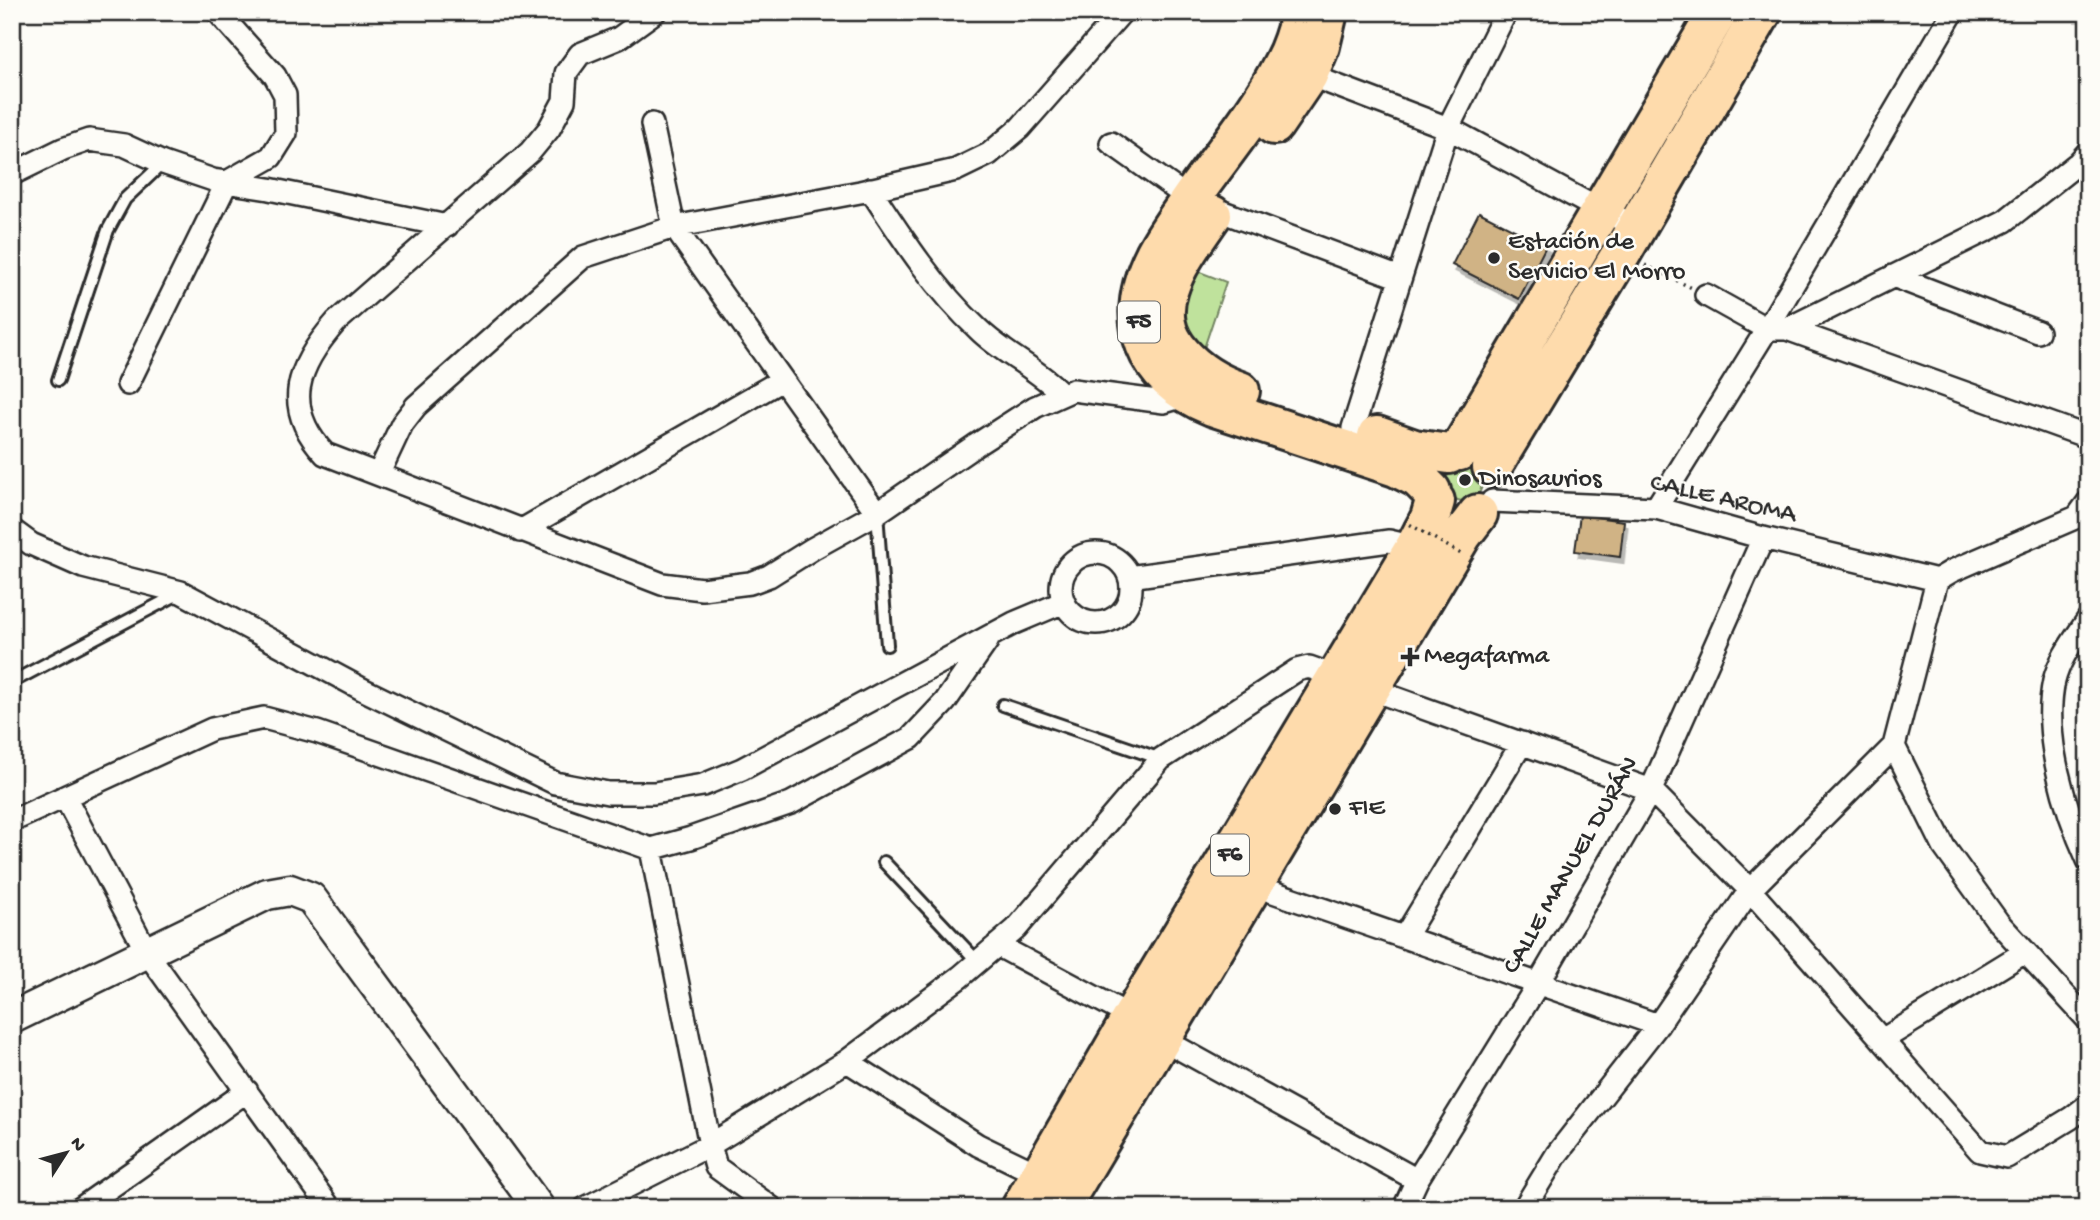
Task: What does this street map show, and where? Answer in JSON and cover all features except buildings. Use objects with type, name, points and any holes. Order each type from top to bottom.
[{"type":"highway","name":"F5","points":[[1296,69],[1301,12]]},
{"type":"highway","name":"F5","points":[[1207,395],[1202,374],[1177,349],[1168,332],[1163,307],[1204,204],[1296,69],[1320,46],[1328,12]]},
{"type":"highway","points":[[1474,478],[1600,210],[1718,12]]},
{"type":"highway","points":[[1474,478],[1629,240],[1762,12]]},
{"type":"highway","name":"F5","points":[[1207,395],[1353,428],[1414,449],[1474,478],[1459,517],[1442,509],[1418,478],[1396,467],[1207,395]]},
{"type":"highway","points":[[1433,496],[1434,469],[1474,478]]},
{"type":"highway","name":"F6","points":[[1060,1208],[1147,1028],[1354,682],[1462,535],[1474,478]]},
{"type":"highway","name":"F6","points":[[1021,1208],[1040,1175],[1253,885],[1354,682],[1409,534],[1430,518],[1433,496]]},
{"type":"street","points":[[128,384],[227,183],[271,157],[286,133],[285,95],[275,76],[218,12]]},
{"type":"street","points":[[655,12],[619,38],[580,54],[566,73],[565,101],[549,129],[530,152],[336,322],[317,344],[302,375],[298,408],[310,438],[325,454],[662,584],[702,589],[750,583],[769,576],[877,513],[1035,407],[1062,394],[1073,390],[1164,402],[1207,395]]},
{"type":"street","points":[[379,473],[401,424],[416,406],[583,257],[674,227],[956,170],[989,154],[1020,128],[1122,12]]},
{"type":"street","points":[[1353,428],[1448,128],[1506,12]]},
{"type":"street","points":[[1656,508],[1777,329],[1953,12]]},
{"type":"street","points":[[1296,69],[1448,128],[1600,210],[1629,240]]},
{"type":"street","points":[[652,124],[674,227],[877,513]]},
{"type":"street","points":[[12,174],[63,149],[89,140],[124,145],[163,163],[213,180],[447,226]]},
{"type":"street","points":[[1111,143],[1204,204],[1401,278]]},
{"type":"street","points":[[1777,329],[2005,221],[2088,152]]},
{"type":"street","points":[[870,189],[950,300],[979,331],[1047,378],[1062,394]]},
{"type":"street","points":[[1893,276],[2038,332]]},
{"type":"street","points":[[1706,295],[1777,329],[2088,437]]},
{"type":"street","points":[[520,531],[782,380]]},
{"type":"street","name":"CALLE AROMA","points":[[1474,478],[1656,508],[1763,538],[1937,580]]},
{"type":"street","points":[[1524,1208],[1557,1154],[1658,1026],[1750,890],[1894,746],[1937,580],[2077,517],[2088,502]]},
{"type":"street","points":[[12,530],[32,544],[83,567],[181,592],[362,689],[555,783],[608,793],[654,793],[704,785],[742,769],[991,636],[1064,602]]},
{"type":"street","points":[[1129,577],[1389,541],[1409,534]]},
{"type":"street","name":"CALLE MANUEL DURÁN","points":[[1404,1208],[1417,1180],[1538,984],[1651,790],[1763,538]]},
{"type":"street","points":[[1106,554],[1124,567],[1129,577],[1129,601],[1123,611],[1103,623],[1080,620],[1070,612],[1064,602],[1061,591],[1066,569],[1083,555],[1106,554]]},
{"type":"street","points":[[2088,619],[2063,657],[2054,680],[2050,708],[2056,762],[2074,830],[2088,860]]},
{"type":"street","points":[[12,821],[212,729],[264,718],[317,732],[652,849],[791,803],[911,738],[945,702],[991,636]]},
{"type":"street","points":[[585,1208],[710,1145],[847,1062],[978,962],[1016,929],[1161,759],[1297,670],[1310,667],[1651,790],[1750,890],[1980,1151],[2007,1157],[2088,1105]]},
{"type":"street","points":[[1405,936],[1522,743]]},
{"type":"street","points":[[1894,746],[1944,847],[1998,922],[2088,1020]]},
{"type":"street","points":[[65,797],[148,954],[330,1208]]},
{"type":"street","points":[[652,849],[716,1167],[772,1208]]},
{"type":"street","points":[[1253,885],[1658,1026]]},
{"type":"street","points":[[12,1018],[267,894],[290,890],[311,898],[539,1208]]},
{"type":"street","points":[[997,945],[1417,1180]]},
{"type":"street","points":[[1882,1040],[2025,952]]},
{"type":"street","points":[[847,1062],[978,1144],[1040,1175]]},
{"type":"street","points":[[81,1208],[247,1091]]},
{"type":"lane","points":[[58,380],[108,230],[125,199],[163,163]]},
{"type":"lane","points":[[877,513],[887,645]]},
{"type":"lane","points":[[12,682],[181,592]]},
{"type":"lane","points":[[1003,705],[1161,759]]},
{"type":"lane","points":[[884,862],[978,962]]},
{"type":"path","points":[[1629,240],[1706,295]]},
{"type":"path","points":[[1409,534],[1461,554]]},
{"type":"green space","points":[[1192,269],[1226,282],[1202,354],[1182,330],[1181,295]]},
{"type":"green space","points":[[1464,465],[1477,470],[1482,483],[1477,496],[1464,501],[1451,496],[1446,483],[1451,470]]},
{"type":"place","name":"Estación de Servicio El Morro","points":[[1494,258]]},
{"type":"place","name":"Dinosaurios","points":[[1465,480]]},
{"type":"place","name":"Megafarma","points":[[1410,657]]},
{"type":"place","name":"FIE","points":[[1335,809]]}]
